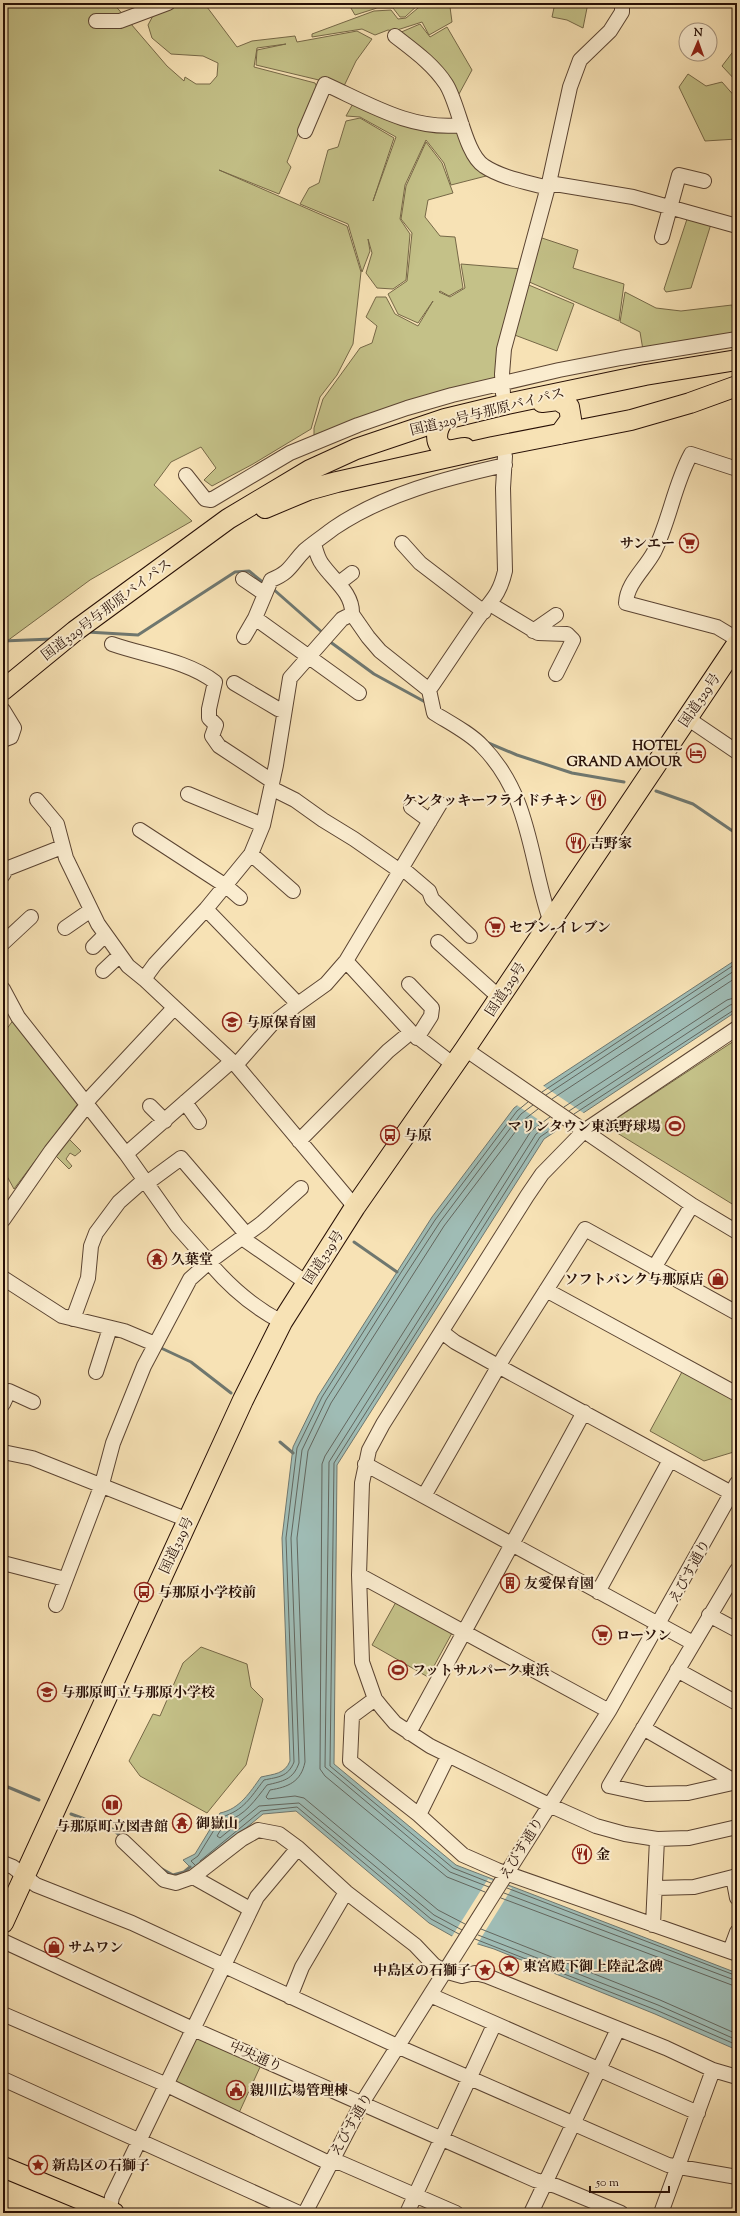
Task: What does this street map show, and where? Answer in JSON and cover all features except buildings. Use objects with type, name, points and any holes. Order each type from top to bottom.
[{"type":"highway","name":"国道329号与那原バイパス","points":[[3,690],[40,657],[127,591],[212,532],[228,519],[310,470],[356,449],[510,397],[737,360]]},
{"type":"highway","name":"国道329号与那原バイパス","points":[[212,532],[308,490],[366,475],[500,453],[560,434],[631,420],[690,403],[737,386]]},
{"type":"highway","points":[[510,397],[541,402],[558,400],[565,403],[569,407],[571,419],[560,434]]},
{"type":"highway","points":[[445,419],[439,424],[436,435],[442,447],[449,450],[471,447],[500,453]]},
{"type":"highway","name":"国道329号","points":[[4,1919],[243,1400],[282,1322],[356,1207],[465,1049],[550,920],[737,644]]},
{"type":"highway","points":[[3,2167],[111,2212]]},
{"type":"street","points":[[96,21],[120,22],[168,3]]},
{"type":"street","points":[[510,397],[502,366],[504,349],[548,185],[563,112],[580,60],[610,31],[622,12],[622,3]]},
{"type":"street","points":[[395,36],[421,56],[445,82],[452,94],[462,125],[476,159],[484,166],[512,178],[548,185],[633,197],[737,226]]},
{"type":"street","points":[[305,131],[325,84],[417,124],[450,126],[462,125]]},
{"type":"street","points":[[662,237],[679,175],[704,181]]},
{"type":"street","points":[[502,366],[512,375],[524,380],[621,358],[737,339]]},
{"type":"street","points":[[510,397],[524,380]]},
{"type":"street","points":[[186,475],[205,499],[211,500],[290,453],[321,439],[429,402],[489,386],[510,397]]},
{"type":"street","points":[[244,637],[255,618],[271,580],[284,575],[305,550],[334,528],[381,503],[414,490],[468,473],[500,453],[504,488],[505,571],[496,598],[487,608],[429,690]]},
{"type":"street","points":[[737,469],[691,454],[680,475],[654,551],[630,587],[626,603],[717,627],[737,639]]},
{"type":"street","points":[[402,543],[420,563],[487,608],[538,633],[567,634],[573,640],[556,674]]},
{"type":"street","points":[[314,544],[321,563],[339,583],[352,605],[352,614],[368,637],[380,651],[429,690],[434,713],[482,745],[515,794],[526,823],[539,884],[550,920]]},
{"type":"street","points":[[339,583],[352,573]]},
{"type":"street","points":[[243,579],[265,594]]},
{"type":"street","points":[[144,979],[155,964],[226,886],[251,854],[263,825],[290,678],[342,619],[352,614]]},
{"type":"street","points":[[533,631],[556,615]]},
{"type":"street","points":[[255,618],[310,656],[359,693]]},
{"type":"street","points":[[112,644],[171,661],[204,674],[215,682],[209,709],[209,718],[216,725],[212,736],[219,746],[322,820],[401,869],[429,891],[432,899],[470,936]]},
{"type":"street","points":[[234,683],[284,711]]},
{"type":"street","points":[[3,710],[14,728],[11,737],[3,740]]},
{"type":"street","points":[[687,718],[737,752]]},
{"type":"street","points":[[188,794],[263,825]]},
{"type":"street","points":[[37,800],[57,824],[62,847],[91,910],[105,935],[128,966],[144,979],[234,1063],[356,1207]]},
{"type":"street","points":[[126,1154],[185,1102],[234,1063],[272,1024],[326,984],[346,961],[440,804]]},
{"type":"street","points":[[411,807],[430,821]]},
{"type":"street","points":[[140,830],[226,886],[240,898]]},
{"type":"street","points":[[3,875],[6,869],[62,847]]},
{"type":"street","points":[[251,854],[293,891]]},
{"type":"street","points":[[206,909],[298,1004]]},
{"type":"street","points":[[66,928],[91,910]]},
{"type":"street","points":[[3,943],[31,917]]},
{"type":"street","points":[[93,947],[105,935]]},
{"type":"street","points":[[438,942],[499,997]]},
{"type":"street","points":[[103,971],[120,955]]},
{"type":"street","points":[[346,961],[414,1035],[454,1065]]},
{"type":"street","points":[[299,1141],[388,1051],[414,1035],[431,1016],[432,1008],[409,984]]},
{"type":"street","points":[[3,988],[18,1017],[126,1154],[177,1226],[226,1281],[270,1316],[282,1322]]},
{"type":"street","points":[[3,1220],[86,1104],[174,1008]]},
{"type":"street","points":[[737,1028],[584,1131],[542,1174],[383,1424],[369,1450],[365,1464],[361,1501],[360,1575],[362,1662],[374,1699],[395,1723],[409,1733],[448,1756],[596,1826],[626,1834],[657,1839],[689,1838],[737,1827]]},
{"type":"street","points":[[465,1049],[692,1205],[737,1232]]},
{"type":"street","points":[[185,1102],[199,1122]]},
{"type":"street","points":[[150,1106],[165,1121]]},
{"type":"street","points":[[73,1319],[88,1278],[91,1246],[96,1233],[119,1202],[181,1158],[244,1236],[306,1283]]},
{"type":"street","points":[[56,1605],[102,1484],[113,1443],[155,1344],[176,1308],[190,1279],[301,1188]]},
{"type":"street","points":[[654,1268],[692,1205]]},
{"type":"street","points":[[424,1496],[498,1366],[584,1229],[737,1313]]},
{"type":"street","points":[[4,1280],[62,1316],[138,1336],[155,1344]]},
{"type":"street","points":[[546,1290],[737,1394]]},
{"type":"street","points":[[96,1372],[110,1328]]},
{"type":"street","points":[[442,1332],[455,1342],[670,1460],[735,1491]]},
{"type":"street","points":[[3,1404],[9,1391],[33,1402]]},
{"type":"street","points":[[409,1733],[584,1412]]},
{"type":"street","points":[[3,1452],[32,1458],[102,1484],[188,1520]]},
{"type":"street","points":[[598,1592],[670,1460]]},
{"type":"street","points":[[365,1464],[693,1643]]},
{"type":"street","name":"えびす通り","points":[[305,2213],[329,2163],[362,2103],[609,1711],[735,1491]]},
{"type":"street","points":[[3,1562],[65,1579]]},
{"type":"street","points":[[737,1570],[609,1786],[646,1794],[688,1793],[737,1782]]},
{"type":"street","points":[[360,1575],[609,1711]]},
{"type":"street","points":[[709,1615],[737,1630]]},
{"type":"street","points":[[677,1670],[737,1703]]},
{"type":"street","points":[[374,1699],[352,1716],[350,1761],[419,1815],[463,1855],[503,1878],[654,1925],[733,1953],[737,1932]]},
{"type":"street","points":[[643,1728],[737,1782]]},
{"type":"street","points":[[419,1815],[448,1756]]},
{"type":"street","points":[[123,1840],[164,1880],[176,1883],[193,1877],[242,1839],[258,1830],[279,1834],[298,1848],[377,1918],[415,1945],[434,1965],[448,1966],[462,1976],[475,1973],[487,1976],[666,2048],[713,2070],[737,2077]]},
{"type":"street","points":[[654,1925],[657,1839]]},
{"type":"street","points":[[111,2212],[112,2197],[167,2085],[222,1965],[250,1909],[257,1897],[298,1848]]},
{"type":"street","points":[[3,1863],[12,1867],[36,1885],[132,1923],[398,2046],[679,2168],[737,2177]]},
{"type":"street","points":[[193,1877],[250,1909]]},
{"type":"street","points":[[656,1888],[694,1887],[735,1877],[737,1898]]},
{"type":"street","points":[[290,1996],[302,1967],[346,1892]]},
{"type":"street","name":"中央通り","points":[[3,1941],[193,2029],[441,2138],[545,2183],[622,2213]]},
{"type":"street","points":[[430,1995],[494,2025],[698,2113]]},
{"type":"street","points":[[3,2014],[167,2085],[329,2163],[342,2163],[456,2213]]},
{"type":"street","points":[[407,2213],[494,2025]]},
{"type":"street","points":[[531,2213],[618,2029]]},
{"type":"street","points":[[661,2213],[679,2168],[713,2070]]},
{"type":"street","points":[[3,2079],[299,2213]]},
{"type":"shaded area","points":[[3,3],[113,3],[167,66],[184,81],[185,77],[196,84],[210,84],[217,76],[218,63],[203,56],[171,54],[152,38],[148,25],[155,12],[173,3],[204,3],[237,47],[252,41],[295,36],[297,42],[357,31],[372,39],[356,61],[344,86],[256,65],[257,50],[286,44],[257,48],[254,67],[315,83],[317,87],[287,162],[291,167],[279,194],[219,170],[347,226],[361,272],[353,344],[337,375],[320,397],[311,429],[253,464],[212,486],[204,480],[216,468],[201,447],[171,462],[154,485],[192,521],[90,580],[3,644]]},
{"type":"shaded area","points":[[348,3],[420,3],[405,17],[400,17],[393,8],[377,8],[355,15]]},
{"type":"shaded area","points":[[424,3],[447,3],[450,7],[452,22],[429,35],[422,22],[394,31],[388,30],[375,35],[362,29],[312,37],[312,34],[374,11],[391,10],[398,19],[406,18]]},
{"type":"shaded area","points":[[555,3],[588,3],[583,28],[567,20],[552,17]]},
{"type":"shaded area","points":[[420,24],[430,37],[447,27],[472,70],[459,94],[431,62],[399,33]]},
{"type":"shaded area","points":[[735,49],[737,50],[737,82],[722,66]]},
{"type":"shaded area","points":[[688,74],[706,86],[722,82],[737,99],[737,139],[705,141],[679,87]]},
{"type":"shaded area","points":[[355,100],[457,128],[490,175],[451,185],[444,163],[426,140],[405,185],[400,219],[410,234],[406,280],[393,289],[377,288],[366,273],[372,253],[368,239],[370,251],[362,272],[348,224],[300,204],[309,188],[319,183],[328,150],[338,147],[346,121],[360,118],[394,138],[373,201],[396,137],[360,117],[346,116]]},
{"type":"shaded area","points":[[426,142],[442,163],[453,193],[428,200],[425,217],[440,236],[455,237],[463,288],[449,296],[440,291],[439,292],[450,297],[465,288],[461,264],[522,269],[496,381],[391,407],[314,435],[314,428],[323,399],[360,348],[372,343],[377,326],[366,317],[376,297],[386,297],[395,314],[418,326],[433,301],[418,323],[398,314],[388,294],[407,281],[412,233],[401,219],[406,186]]},
{"type":"shaded area","points":[[688,216],[711,224],[691,288],[666,292],[664,289]]},
{"type":"shaded area","points":[[539,237],[578,250],[573,268],[624,284],[619,321],[527,281]]},
{"type":"shaded area","points":[[524,283],[574,304],[557,351],[512,334]]},
{"type":"shaded area","points":[[625,292],[656,308],[681,311],[732,305],[736,334],[643,350],[640,332],[620,322]]},
{"type":"shaded area","points":[[14,1019],[80,1101],[14,1189],[3,1169],[3,1027],[6,1030]]},
{"type":"shaded area","name":"マリンタウン東浜野球場","points":[[737,1039],[737,1207],[614,1131],[611,1122]]},
{"type":"shaded area","points":[[69,1139],[81,1151],[75,1156],[70,1153],[66,1159],[72,1166],[69,1169],[55,1155]]},
{"type":"shaded area","points":[[683,1370],[737,1399],[737,1451],[704,1461],[650,1431]]},
{"type":"shaded area","points":[[396,1602],[452,1633],[428,1677],[372,1645]]},
{"type":"shaded area","points":[[201,1647],[247,1664],[251,1687],[263,1699],[246,1765],[207,1813],[140,1776],[129,1761],[153,1714],[160,1716],[183,1663]]},
{"type":"shaded area","points":[[195,2036],[261,2065],[238,2115],[178,2086],[174,2080]]},
{"type":"water","points":[[737,959],[737,1011],[544,1139],[337,1465],[334,1764],[456,1865],[737,1973],[737,2050],[655,2014],[494,1949],[452,1936],[429,1923],[296,1811],[263,1814],[194,1871],[183,1860],[195,1854],[220,1813],[239,1804],[261,1777],[282,1771],[290,1761],[282,1538],[293,1447],[318,1396],[432,1217],[514,1108],[545,1085]]},
{"type":"pier","points":[[542,1085],[585,1114],[557,1132],[515,1104]]},
{"type":"pier","points":[[488,1879],[512,1888],[476,1946],[451,1938]]},
{"type":"waterway","points":[[87,632],[138,635],[235,572],[249,571],[265,584]]},
{"type":"waterway","points":[[272,588],[323,633]]},
{"type":"waterway","points":[[3,641],[52,639]]},
{"type":"waterway","points":[[329,641],[374,674],[427,703]]},
{"type":"waterway","points":[[486,742],[517,755],[572,773],[624,782]]},
{"type":"waterway","points":[[656,791],[693,804],[737,834]]},
{"type":"waterway","points":[[354,1242],[397,1272]]},
{"type":"waterway","points":[[161,1348],[191,1362],[231,1393]]},
{"type":"waterway","points":[[280,1442],[293,1453]]},
{"type":"waterway","points":[[3,1785],[39,1800]]},
{"type":"waterway","points":[[71,1814],[112,1829],[122,1837]]},
{"type":"waterway","points":[[162,1869],[173,1875],[184,1872],[190,1867]]},
{"type":"place","name":"サンエー","points":[[689,543]]},
{"type":"place","name":"HOTEL GRAND AMOUR","points":[[696,753]]},
{"type":"place","name":"ケンタッキーフライドチキン","points":[[596,800]]},
{"type":"place","name":"吉野家","points":[[576,843]]},
{"type":"place","name":"セブン-イレブン","points":[[495,927]]},
{"type":"place","name":"与原保育園","points":[[232,1022]]},
{"type":"place","name":"マリンタウン東浜野球場","points":[[675,1126]]},
{"type":"place","name":"与原","points":[[390,1135]]},
{"type":"place","name":"久葉堂","points":[[157,1259]]},
{"type":"place","name":"ソフトバンク与那原店","points":[[718,1279]]},
{"type":"place","name":"友愛保育園","points":[[510,1583]]},
{"type":"place","name":"与那原小学校前","points":[[144,1592]]},
{"type":"place","name":"ローソン","points":[[602,1635]]},
{"type":"place","name":"フットサルパーク東浜","points":[[398,1670]]},
{"type":"place","name":"与那原町立与那原小学校","points":[[47,1692]]},
{"type":"place","name":"与那原町立図書館","points":[[112,1805]]},
{"type":"place","name":"御嶽山","points":[[182,1823]]},
{"type":"place","name":"金","points":[[582,1854]]},
{"type":"place","name":"サムワン","points":[[54,1947]]},
{"type":"place","name":"東宮殿下御上陸記念碑","points":[[509,1966]]},
{"type":"place","name":"中島区の石獅子","points":[[485,1970]]},
{"type":"place","name":"親川広場管理棟","points":[[236,2090]]},
{"type":"place","name":"新島区の石獅子","points":[[38,2165]]}]
